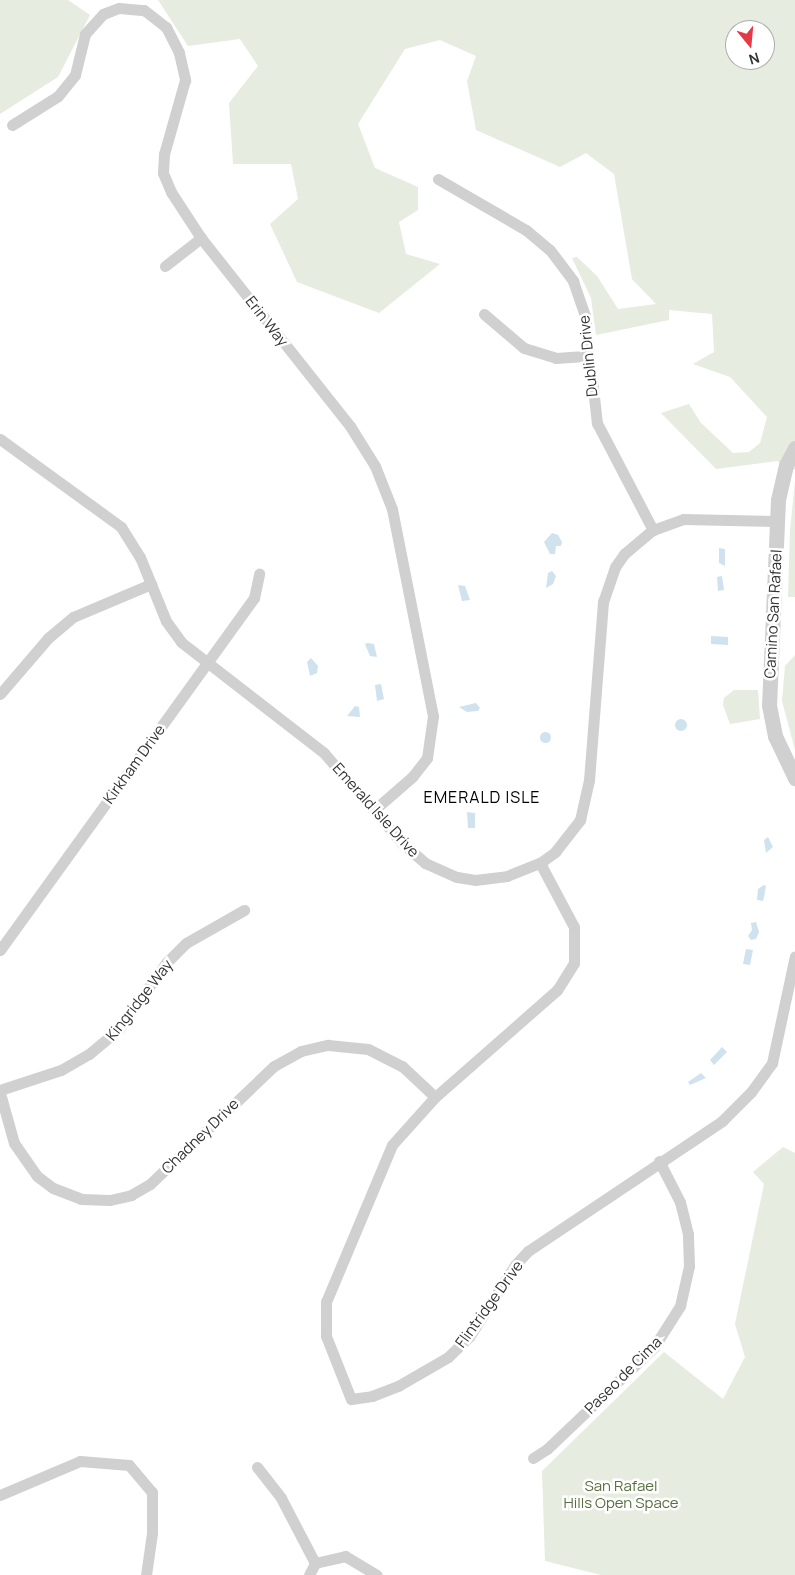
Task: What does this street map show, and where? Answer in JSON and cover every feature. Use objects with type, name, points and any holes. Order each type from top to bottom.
[{"type":"street","name":"Erin Way","points":[[12,125],[58,96],[75,75],[85,34],[103,14],[119,8],[144,10],[166,27],[179,53],[185,80],[164,154],[163,173],[171,192],[201,238],[350,426],[375,466],[392,509],[433,716],[427,758],[412,777],[374,810]]},
{"type":"street","name":"Dublin Drive","points":[[438,179],[526,230],[550,250],[573,281],[586,315],[594,414],[600,433],[652,530]]},
{"type":"street","points":[[165,266],[201,238]]},
{"type":"street","points":[[484,314],[524,348],[556,358],[588,356]]},
{"type":"street","name":"Emerald Isle Drive","points":[[0,439],[112,518],[131,541],[172,630],[206,664],[324,753],[401,842],[425,863],[457,877],[489,880],[527,870],[540,863],[569,836],[580,820],[585,801],[603,602],[607,584],[624,554],[652,530],[672,522],[705,517],[777,521]]},
{"type":"street","name":"Camino San Rafael","points":[[795,448],[786,465],[777,521],[770,705],[775,736],[795,778]]},
{"type":"street","name":"Kirkham Drive","points":[[0,950],[254,598],[259,574]]},
{"type":"street","points":[[0,694],[48,638],[73,617],[150,584]]},
{"type":"street","name":"Flintridge Drive","points":[[540,863],[574,927],[576,954],[571,971],[558,990],[435,1097],[392,1145],[326,1302],[326,1336],[347,1395],[356,1400],[398,1386],[434,1367],[462,1345],[515,1264],[528,1251],[659,1161],[722,1121],[751,1092],[772,1063],[795,956]]},
{"type":"street","name":"Kingridge Way","points":[[0,1091],[61,1070],[89,1054],[120,1029],[166,963],[186,944],[244,910]]},
{"type":"street","name":"Chadney Drive","points":[[0,1091],[14,1143],[37,1176],[53,1188],[81,1199],[110,1200],[131,1195],[150,1184],[274,1066],[301,1051],[328,1045],[368,1050],[402,1066],[435,1097]]},
{"type":"street","name":"Paseo de Cima","points":[[533,1458],[547,1449],[654,1347],[680,1306],[689,1266],[688,1234],[680,1202],[659,1161]]},
{"type":"street","points":[[0,1495],[80,1462],[129,1465],[152,1492],[152,1533],[146,1575]]},
{"type":"street","points":[[257,1467],[282,1498],[315,1563]]},
{"type":"street","points":[[315,1563],[345,1556],[377,1575]]},
{"type":"street","points":[[309,1575],[315,1563]]},
{"type":"green space","points":[[0,0],[68,0],[90,15],[58,77],[0,114]]},
{"type":"green space","points":[[158,0],[795,0],[795,470],[777,461],[716,469],[661,413],[689,404],[701,423],[733,453],[749,452],[760,443],[767,417],[730,377],[693,364],[714,352],[712,314],[669,310],[669,320],[596,335],[591,298],[572,258],[577,257],[597,276],[618,309],[656,304],[632,279],[614,174],[586,153],[560,167],[476,130],[467,81],[476,56],[440,40],[405,49],[358,124],[375,168],[418,187],[418,210],[399,222],[406,254],[440,264],[379,313],[297,282],[270,224],[298,199],[291,164],[233,164],[229,103],[258,66],[240,39],[188,46]]},
{"type":"green space","points":[[795,481],[795,597],[788,597],[790,531]]},
{"type":"green space","points":[[795,655],[795,750],[782,701],[785,666]]},
{"type":"green space","points":[[734,690],[758,690],[760,719],[730,724],[723,705],[724,698]]},
{"type":"green space","name":"San Rafael Hills Open Space","points":[[783,1147],[795,1153],[795,1575],[601,1575],[545,1561],[542,1471],[664,1352],[723,1399],[745,1357],[735,1324],[764,1184],[753,1172]]},
{"type":"water","points":[[552,533],[558,535],[562,542],[561,546],[556,546],[555,554],[550,554],[544,542]]},
{"type":"water","points":[[719,548],[725,549],[725,566],[719,563]]},
{"type":"water","points":[[552,571],[556,576],[553,584],[546,588],[548,573]]},
{"type":"water","points":[[722,576],[724,590],[718,591],[717,577]]},
{"type":"water","points":[[458,585],[465,586],[470,600],[462,601]]},
{"type":"water","points":[[711,636],[728,637],[728,645],[711,644]]},
{"type":"water","points":[[365,644],[374,644],[377,657],[370,656]]},
{"type":"water","points":[[311,658],[318,666],[317,673],[310,676],[307,662]]},
{"type":"water","points":[[381,684],[384,699],[377,701],[375,685]]},
{"type":"water","points":[[476,703],[480,708],[478,711],[467,712],[459,707]]},
{"type":"water","points":[[355,706],[359,707],[360,717],[347,716]]},
{"type":"water","points":[[681,719],[687,725],[681,731],[675,725]]},
{"type":"water","points":[[545,731],[551,737],[545,743],[539,737]]},
{"type":"water","points":[[467,812],[475,813],[475,828],[468,828]]},
{"type":"water","points":[[768,837],[773,847],[766,853],[764,840]]},
{"type":"water","points":[[764,885],[766,886],[763,901],[757,900],[758,889]]},
{"type":"water","points":[[756,922],[759,932],[756,939],[751,940],[748,936],[752,930],[751,923]]},
{"type":"water","points":[[746,949],[753,950],[750,965],[743,964]]},
{"type":"water","points":[[722,1047],[727,1052],[714,1065],[710,1060]]},
{"type":"water","points":[[701,1073],[706,1078],[690,1085],[688,1082]]},
{"type":"district","name":"EMERALD ISLE","points":[[482,797]]}]
